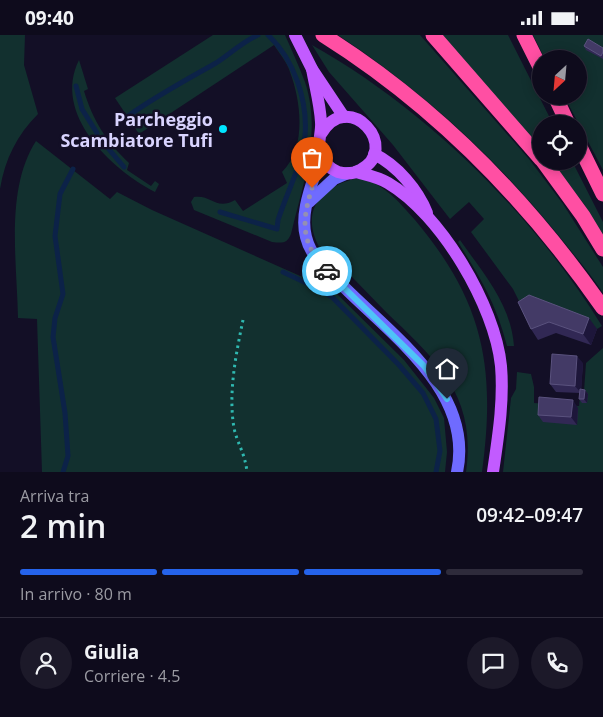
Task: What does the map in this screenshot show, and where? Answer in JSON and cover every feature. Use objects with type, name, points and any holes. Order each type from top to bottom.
[{"type":"highway","points":[[323,35],[407,93],[453,132],[494,172],[536,218],[603,307]]},
{"type":"highway","points":[[433,35],[532,149]]},
{"type":"highway","points":[[524,35],[532,51]]},
{"type":"highway","points":[[587,162],[603,195]]},
{"type":"highway","points":[[549,170],[583,216],[603,249]]},
{"type":"main road","points":[[295,35],[312,69],[344,117]]},
{"type":"main road","points":[[312,69],[322,123],[319,148],[321,155],[332,169],[389,183],[428,217]]},
{"type":"main road","points":[[321,134],[330,122],[344,117],[353,117],[369,127],[374,135],[374,154],[364,168],[352,173]]},
{"type":"main road","points":[[374,154],[394,168],[413,189],[428,217],[476,286],[493,331],[500,365],[502,391],[493,472]]},
{"type":"street","points":[[321,155],[307,204],[305,231],[314,255],[420,363],[441,388],[455,422],[459,451],[457,472]]},
{"type":"street","points":[[307,204],[327,184],[352,173]]},
{"type":"path","points":[[243,320],[238,347],[232,413],[234,431],[245,456],[247,472]]},
{"type":"green space","points":[[0,35],[25,35],[24,65],[38,114],[24,130],[13,148],[5,168],[0,189]]},
{"type":"green space","points":[[213,35],[285,35],[305,82],[310,101],[312,121],[309,158],[291,234],[288,240],[284,242],[272,242],[194,210],[191,202],[194,197],[205,198],[223,204],[235,200],[243,211],[287,183],[282,172],[290,162],[295,150],[300,124],[299,110],[289,68],[274,45],[139,134],[115,98]]},
{"type":"green space","points":[[338,35],[420,35],[529,159],[532,163],[532,170],[537,170],[563,204],[603,267],[603,293],[582,264],[535,207],[483,152],[428,102],[369,56]]},
{"type":"green space","points":[[441,35],[508,35],[532,82],[532,105],[543,105],[548,115],[532,115],[532,139]]},
{"type":"green space","points":[[533,35],[603,35],[603,170],[587,140],[587,115],[574,115],[569,105],[588,105],[588,50],[540,50]]},
{"type":"green space","points":[[312,45],[396,100],[474,168],[544,244],[575,285],[602,326],[597,329],[525,313],[513,289],[471,232],[484,219],[469,202],[450,219],[393,145],[329,72]]},
{"type":"green space","points":[[79,60],[88,89],[84,91],[96,121],[107,139],[129,163],[127,170],[151,186],[155,181],[159,184],[155,192],[121,169],[90,138],[73,100],[73,80]]},
{"type":"green space","points":[[36,141],[110,199],[117,192],[152,210],[334,291],[404,360],[434,398],[444,418],[447,452],[445,472],[42,472],[37,319],[18,318],[15,250],[16,203],[20,181],[26,160]]},
{"type":"green space","points":[[558,170],[577,170],[603,222],[603,236],[584,204]]},
{"type":"green space","points":[[358,178],[383,188],[415,220],[457,279],[470,308],[480,338],[485,368],[487,400],[486,435],[482,472],[466,472],[468,445],[465,421],[459,400],[449,381],[436,363],[329,254],[326,258],[317,244],[312,218],[315,207],[321,197],[330,189]]},
{"type":"green space","points":[[460,240],[502,303],[508,316],[514,346],[507,346],[493,304],[458,242]]},
{"type":"green space","points":[[603,348],[603,472],[503,472],[511,398],[516,389],[517,372],[531,374],[534,387],[534,403],[579,406],[580,396],[584,391],[586,363]]},
{"type":"building","points":[[588,39],[603,48],[601,56],[584,46]]},
{"type":"building","points":[[529,295],[589,318],[583,334],[549,322],[531,329],[518,302]]},
{"type":"building","points":[[552,354],[577,356],[575,386],[550,384]]},
{"type":"building","points":[[580,389],[585,390],[584,399],[579,399]]},
{"type":"building","points":[[539,397],[573,400],[571,417],[538,415]]},
{"type":"waterway","points":[[128,116],[216,63],[258,35]]},
{"type":"waterway","points":[[220,212],[277,229],[278,220],[301,157],[305,136],[304,109],[301,95],[292,68],[268,35]]},
{"type":"waterway","points":[[76,86],[82,109],[97,133]]},
{"type":"waterway","points":[[107,147],[124,167]]},
{"type":"waterway","points":[[63,472],[68,456],[65,413],[53,337],[55,318],[63,294],[55,236],[60,194],[73,169]]},
{"type":"waterway","points":[[283,272],[319,289],[333,298],[399,365],[423,393],[436,419],[440,451],[436,472]]},
{"type":"way so far","points":[[312,188],[305,212],[306,238],[314,255],[327,271]]},
{"type":"place","name":"Parcheggio Scambiatore Tufi","points":[[223,129]]},
{"type":"route","points":[[327,271],[424,366],[447,399]]}]
